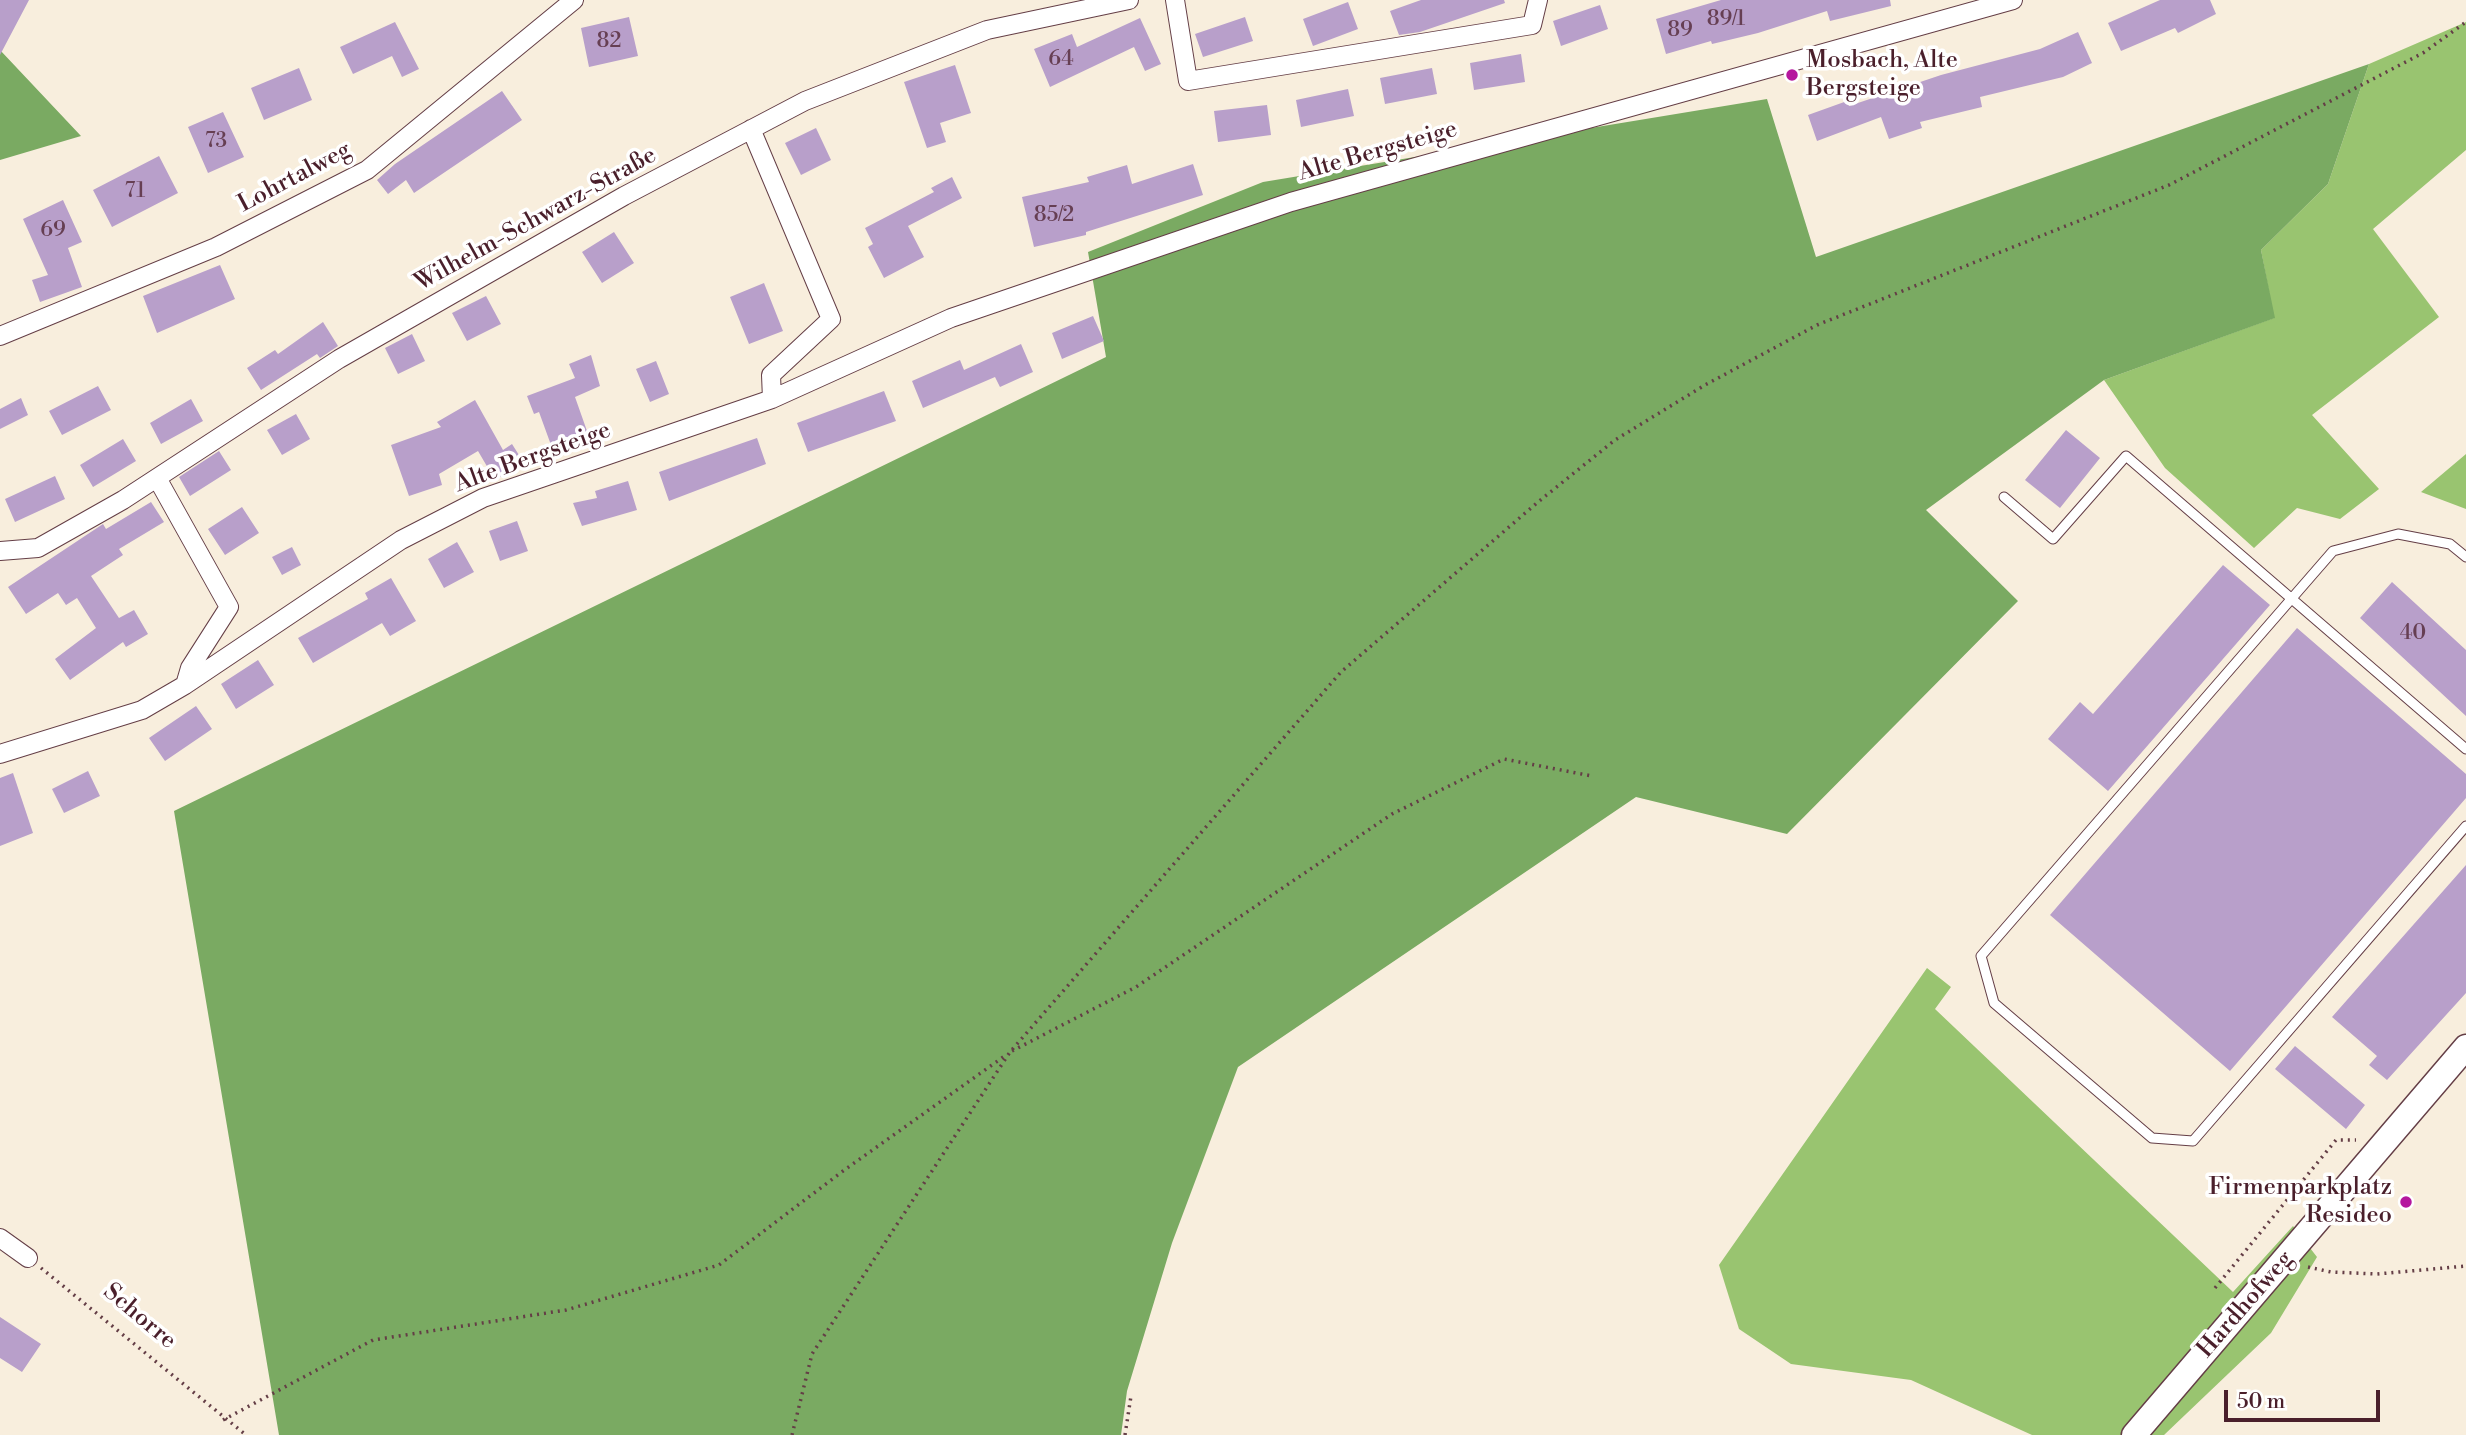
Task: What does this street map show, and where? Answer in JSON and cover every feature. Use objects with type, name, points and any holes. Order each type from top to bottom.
[{"type":"street","name":"Lohrtalweg","points":[[0,336],[215,247],[366,170],[574,0]]},
{"type":"street","name":"Wilhelm-Schwarz-Straße","points":[[0,551],[38,548],[157,478],[339,359],[624,196],[805,101],[987,30],[1129,0]]},
{"type":"street","points":[[1175,0],[1188,81],[1532,24],[1538,0]]},
{"type":"street","name":"Alte Bergsteige","points":[[0,754],[142,710],[185,685],[401,540],[483,498],[772,399],[951,318],[1291,202],[2013,0]]},
{"type":"street","points":[[751,129],[831,319],[771,375],[772,399]]},
{"type":"street","points":[[157,478],[229,607],[190,668],[185,685]]},
{"type":"street","name":"Hardhofweg","points":[[2134,1435],[2466,1047]]},
{"type":"street","points":[[0,1238],[28,1258]]},
{"type":"lane","points":[[2004,497],[2053,539],[2126,456],[2466,750]]},
{"type":"lane","points":[[2466,557],[2450,544],[2398,534],[2333,551],[1981,956],[1994,1003],[2152,1138],[2193,1141],[2466,826]]},
{"type":"path","points":[[792,1435],[812,1354],[1010,1052],[1341,672],[1538,502],[1615,440],[1704,385],[1817,325],[2169,185],[2423,53],[2466,22]]},
{"type":"path","points":[[223,1420],[373,1340],[566,1310],[719,1265],[843,1171],[1010,1052],[1136,987],[1392,814],[1503,759],[1592,776]]},
{"type":"path","points":[[2215,1288],[2336,1140],[2356,1140],[2375,1154]]},
{"type":"path","name":"Schorre","points":[[28,1258],[223,1420],[246,1435]]},
{"type":"path","points":[[2283,1261],[2331,1272],[2377,1274],[2466,1266]]},
{"type":"path","points":[[1125,1435],[1131,1396]]},
{"type":"green space","points":[[2466,22],[2466,150],[2373,229],[2439,317],[2312,415],[2379,489],[2340,519],[2297,508],[2254,548],[2165,468],[2104,380],[2274,318],[2261,250],[2328,184],[2369,64]]},
{"type":"green space","points":[[0,50],[81,136],[0,160]]},
{"type":"green space","points":[[2369,64],[2328,184],[2261,250],[2275,318],[2104,380],[1926,510],[2018,601],[1787,834],[1636,797],[1238,1067],[1172,1243],[1127,1391],[1121,1435],[279,1435],[174,811],[1106,357],[1088,252],[1263,182],[1767,99],[1816,257]]},
{"type":"green space","points":[[2466,454],[2466,509],[2421,492]]},
{"type":"green space","points":[[1927,968],[1951,987],[1935,1009],[2233,1292],[2293,1226],[2317,1257],[2271,1333],[2164,1435],[2032,1435],[1911,1380],[1791,1364],[1739,1329],[1719,1265]]},
{"type":"building","points":[[0,0],[29,0],[0,55]]},
{"type":"building","points":[[1421,0],[1504,0],[1505,3],[1420,32],[1399,35],[1390,11]]},
{"type":"building","points":[[1721,0],[1890,0],[1891,6],[1830,21],[1827,11],[1758,33],[1712,44],[1711,41],[1666,54],[1656,19]]},
{"type":"building","points":[[2160,0],[2210,0],[2216,14],[2178,33],[2175,28],[2121,51],[2108,23]]},
{"type":"building","points":[[1348,2],[1358,29],[1313,46],[1303,19]]},
{"type":"building","points":[[1600,5],[1608,29],[1561,46],[1553,21]]},
{"type":"building","points":[[629,17],[638,56],[589,67],[581,28]]},
{"type":"building","points":[[1245,17],[1253,41],[1203,57],[1195,34]]},
{"type":"building","points":[[1140,18],[1161,64],[1145,71],[1134,47],[1050,87],[1034,49],[1072,34],[1077,47]]},
{"type":"building","points":[[395,22],[419,69],[402,77],[392,56],[353,74],[340,47]]},
{"type":"building","points":[[2078,32],[2092,63],[2063,77],[1980,97],[1982,107],[1920,122],[1922,128],[1889,139],[1881,117],[1817,141],[1808,115],[1847,101],[1849,106],[1941,75],[2040,49]]},
{"type":"building","points":[[1521,54],[1525,82],[1474,90],[1470,63]]},
{"type":"building","points":[[955,65],[971,113],[940,123],[946,142],[927,148],[904,82]]},
{"type":"building","points":[[299,68],[312,100],[264,120],[251,88]]},
{"type":"building","points":[[1432,68],[1437,94],[1385,104],[1380,78]]},
{"type":"building","points":[[1348,89],[1354,116],[1301,127],[1296,100]]},
{"type":"building","points":[[502,91],[522,120],[414,193],[406,180],[388,194],[377,180],[395,164]]},
{"type":"building","points":[[1267,105],[1271,135],[1218,142],[1214,111]]},
{"type":"building","points":[[223,112],[244,157],[208,173],[188,127]]},
{"type":"building","points":[[816,128],[831,160],[801,175],[785,143]]},
{"type":"building","points":[[159,156],[178,193],[112,227],[93,190]]},
{"type":"building","points":[[1193,164],[1203,195],[1086,232],[1086,235],[1034,247],[1022,197],[1089,182],[1087,177],[1127,165],[1132,184]]},
{"type":"building","points":[[952,177],[962,198],[908,226],[924,257],[884,278],[868,247],[873,244],[865,228],[934,192],[931,188]]},
{"type":"building","points":[[63,200],[82,242],[68,248],[82,287],[40,302],[32,280],[48,275],[23,219]]},
{"type":"building","points":[[614,232],[634,263],[602,283],[582,252]]},
{"type":"building","points":[[220,265],[235,299],[157,333],[143,296]]},
{"type":"building","points":[[764,283],[783,331],[749,344],[730,297]]},
{"type":"building","points":[[486,296],[501,324],[467,341],[452,313]]},
{"type":"building","points":[[1093,316],[1104,341],[1062,359],[1052,333]]},
{"type":"building","points":[[323,322],[338,346],[320,358],[317,354],[261,390],[247,368],[275,350],[278,354]]},
{"type":"building","points":[[412,334],[425,361],[398,374],[385,348]]},
{"type":"building","points":[[1021,344],[1033,372],[1000,387],[995,377],[923,408],[912,381],[960,360],[964,370]]},
{"type":"building","points":[[591,355],[600,386],[575,397],[587,431],[551,445],[539,412],[534,414],[527,396],[575,378],[569,364]]},
{"type":"building","points":[[656,361],[669,394],[650,402],[636,369]]},
{"type":"building","points":[[98,386],[111,410],[62,435],[49,411]]},
{"type":"building","points":[[884,391],[896,421],[808,452],[797,423]]},
{"type":"building","points":[[21,398],[28,415],[0,429],[0,409]]},
{"type":"building","points":[[191,399],[203,421],[161,444],[150,423]]},
{"type":"building","points":[[475,400],[503,450],[512,444],[524,463],[495,480],[478,451],[439,474],[442,485],[409,496],[391,445],[441,427],[437,422]]},
{"type":"building","points":[[296,414],[310,439],[282,455],[267,430]]},
{"type":"building","points":[[2066,430],[2100,458],[2060,508],[2025,480]]},
{"type":"building","points":[[757,438],[766,464],[669,501],[659,472]]},
{"type":"building","points":[[123,439],[136,461],[93,487],[80,465]]},
{"type":"building","points":[[219,451],[231,470],[190,496],[179,477]]},
{"type":"building","points":[[55,476],[65,499],[15,522],[5,499]]},
{"type":"building","points":[[628,481],[637,510],[582,526],[573,503],[597,498],[595,491]]},
{"type":"building","points":[[151,502],[164,522],[119,549],[123,555],[91,576],[119,618],[134,610],[148,634],[126,647],[123,642],[70,680],[55,659],[96,628],[77,598],[66,605],[58,593],[26,614],[8,587],[103,524],[106,529]]},
{"type":"building","points":[[242,507],[259,533],[225,555],[208,529]]},
{"type":"building","points":[[517,521],[528,551],[500,561],[489,531]]},
{"type":"building","points":[[457,542],[474,572],[444,588],[428,559]]},
{"type":"building","points":[[292,547],[301,565],[282,575],[272,557]]},
{"type":"building","points":[[2223,565],[2270,605],[2108,791],[2048,739],[2080,702],[2093,714]]},
{"type":"building","points":[[391,578],[416,621],[390,636],[382,623],[313,663],[298,638],[368,599],[365,593]]},
{"type":"building","points":[[2392,582],[2466,650],[2466,716],[2360,618]]},
{"type":"building","points":[[2297,628],[2466,774],[2466,798],[2230,1071],[2050,915]]},
{"type":"building","points":[[258,660],[274,685],[236,709],[221,684]]},
{"type":"building","points":[[196,706],[212,729],[165,761],[149,738]]},
{"type":"building","points":[[88,771],[100,796],[64,813],[52,789]]},
{"type":"building","points":[[13,773],[33,833],[0,846],[0,778]]},
{"type":"building","points":[[2466,865],[2466,993],[2387,1080],[2369,1065],[2377,1056],[2332,1017]]},
{"type":"building","points":[[2295,1046],[2365,1105],[2346,1129],[2275,1069]]},
{"type":"building","points":[[0,1317],[41,1344],[22,1372],[0,1358]]},
{"type":"place","name":"Mosbach, Alte Bergsteige","points":[[1792,75]]},
{"type":"place","name":"Firmenparkplatz Resideo","points":[[2406,1202]]}]
